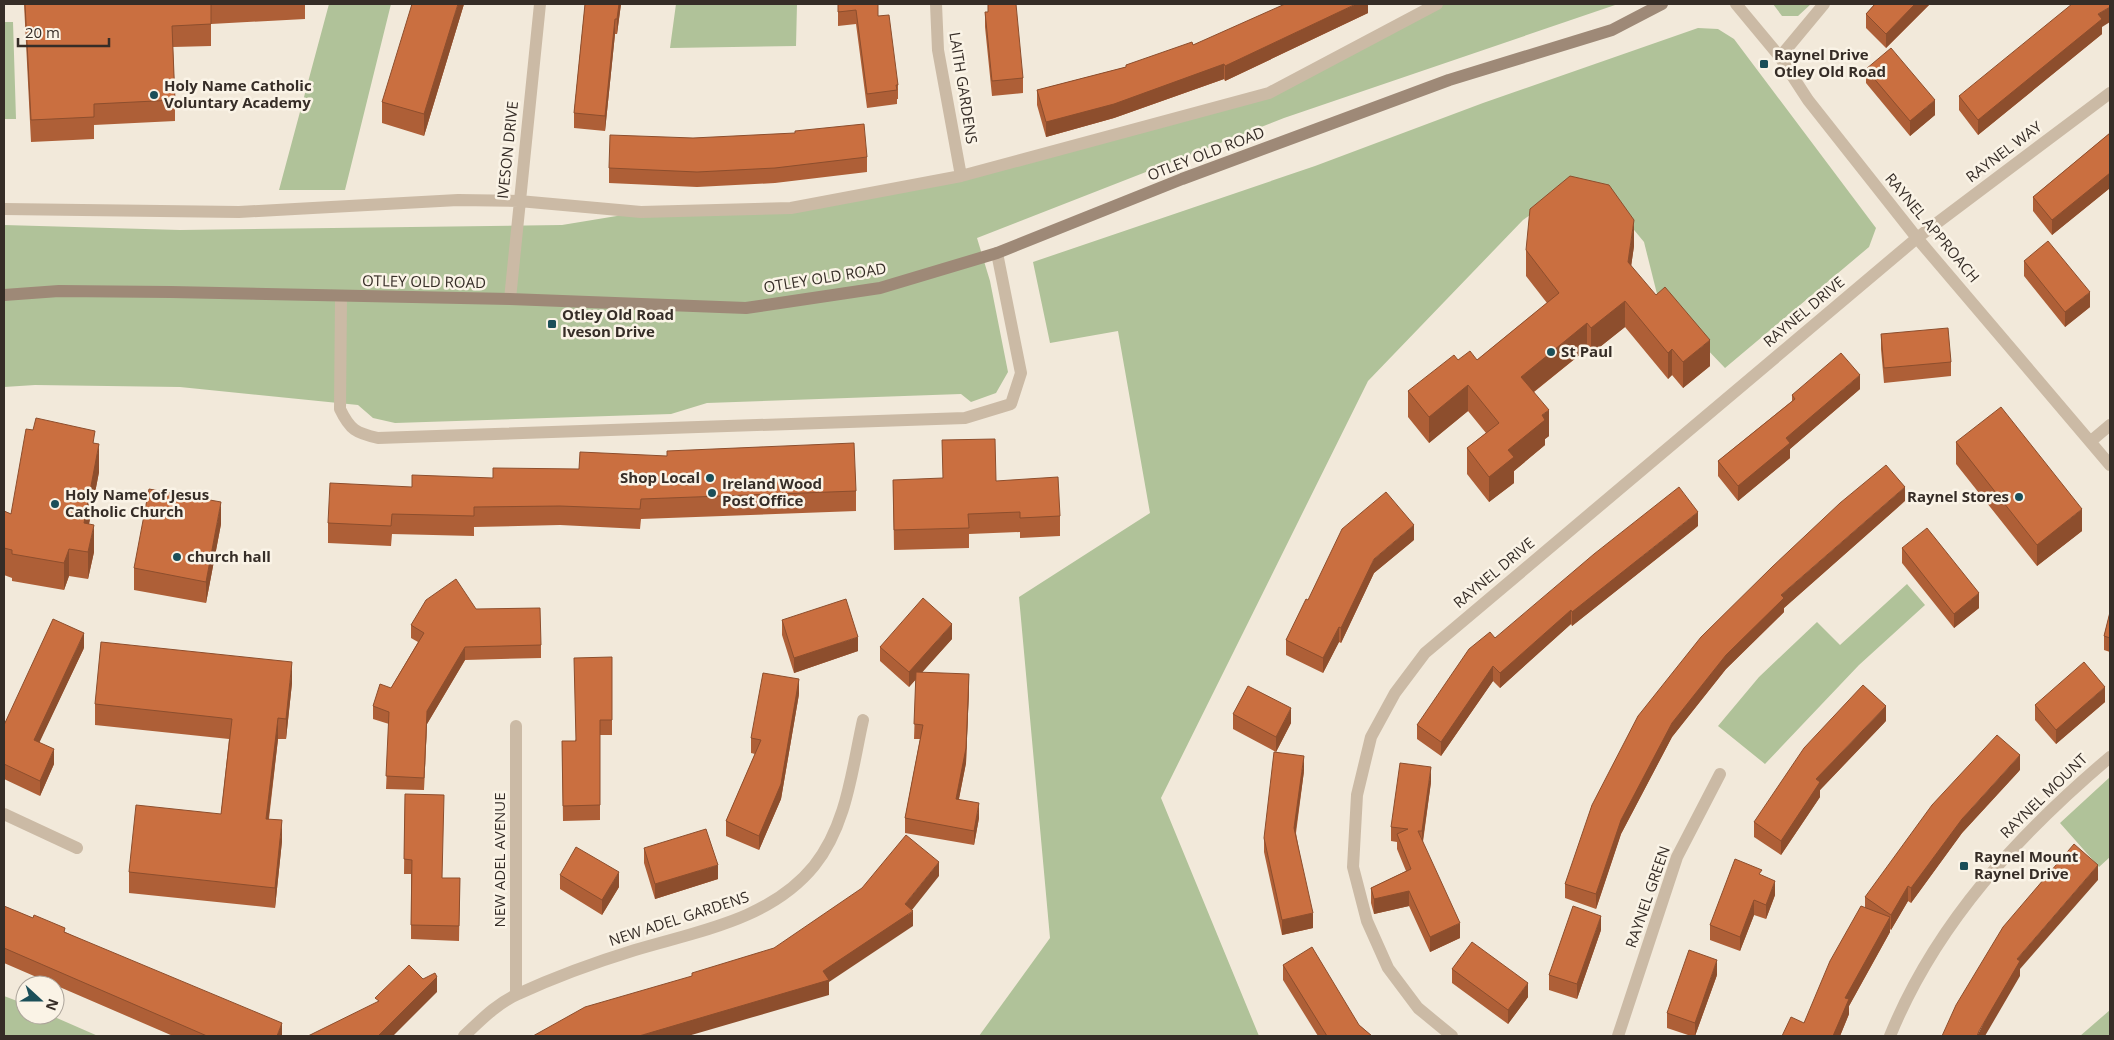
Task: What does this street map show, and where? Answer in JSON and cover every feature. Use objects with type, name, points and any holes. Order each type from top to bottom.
[{"type":"street","name":"IVESON DRIVE","points":[[510,299],[540,4]]},
{"type":"street","name":"LAITH GARDENS","points":[[936,4],[938,50],[961,176]]},
{"type":"street","points":[[4,209],[239,212],[388,202],[519,201],[641,212],[792,208],[961,176],[1268,94],[1437,4]]},
{"type":"street","name":"OTLEY OLD ROAD","points":[[4,295],[59,291],[96,291],[510,299],[746,308],[880,288],[997,253],[1182,179],[1449,80],[1612,30],[1662,4]]},
{"type":"street","name":"RAYNEL APPROACH","points":[[1736,4],[1780,57],[1808,100],[1917,238],[2110,465]]},
{"type":"street","points":[[1780,57],[1824,4]]},
{"type":"street","name":"RAYNEL WAY","points":[[1917,238],[2110,92]]},
{"type":"street","name":"RAYNEL DRIVE","points":[[1452,1036],[1418,1008],[1388,968],[1366,921],[1353,868],[1357,795],[1371,737],[1395,693],[1432,647],[1917,238]]},
{"type":"street","points":[[341,297],[340,409],[348,425],[361,434],[378,438],[965,418],[1011,404],[1021,373],[997,253]]},
{"type":"street","points":[[2091,441],[2110,424]]},
{"type":"street","name":"NEW ADEL GARDENS","points":[[464,1036],[491,1011],[516,994],[618,955],[742,918],[773,902],[795,885],[814,865],[843,810],[863,720]]},
{"type":"street","name":"NEW ADEL AVENUE","points":[[516,726],[516,994]]},
{"type":"street","name":"RAYNEL MOUNT","points":[[1890,1036],[1904,1000],[1947,928],[1990,872],[2058,802],[2110,757]]},
{"type":"street","name":"RAYNEL GREEN","points":[[1618,1036],[1677,857],[1720,774]]},
{"type":"street","points":[[4,814],[78,848]]},
{"type":"green space","points":[[329,4],[391,4],[345,190],[279,190]]},
{"type":"green space","points":[[676,4],[797,4],[796,46],[670,48]]},
{"type":"green space","points":[[1437,4],[1618,4],[1284,118],[977,238],[990,281],[1008,372],[996,393],[971,402],[961,394],[707,403],[671,414],[395,423],[373,418],[358,405],[180,387],[35,385],[4,387],[4,225],[180,230],[562,225],[641,212],[791,208],[961,176],[1268,93]]},
{"type":"green space","points":[[1773,4],[1811,4],[1798,16],[1782,16]]},
{"type":"green space","points":[[4,22],[13,22],[16,119],[4,119]]},
{"type":"green space","points":[[1698,28],[1718,29],[1734,39],[1876,228],[1869,247],[1725,368],[1658,298],[1644,242],[1611,202],[1563,192],[1523,220],[1368,381],[1161,798],[1259,1036],[979,1036],[1050,938],[1019,597],[1150,513],[1118,331],[1050,343],[1033,262],[1315,166],[1483,103]]},
{"type":"green space","points":[[1907,584],[1925,605],[1859,665],[1765,764],[1718,726],[1759,677],[1817,622],[1840,645]]},
{"type":"green space","points":[[2110,777],[2110,857],[2099,867],[2060,823]]},
{"type":"green space","points":[[4,996],[15,1000],[15,1025],[65,1025],[65,1022],[98,1036],[4,1036]]},
{"type":"green space","points":[[2110,1010],[2110,1036],[2080,1036]]},
{"type":"building","points":[[25,4],[211,4],[211,24],[172,26],[175,100],[94,104],[94,117],[31,120]]},
{"type":"building","points":[[412,4],[458,4],[424,114],[382,102]]},
{"type":"building","points":[[585,4],[619,4],[617,19],[615,19],[605,116],[574,113]]},
{"type":"building","points":[[838,4],[878,4],[878,16],[889,15],[898,85],[896,85],[897,90],[867,94],[856,10],[838,12]]},
{"type":"building","points":[[988,4],[1016,4],[1023,78],[992,81],[985,12],[988,12]]},
{"type":"building","points":[[1285,4],[1356,4],[1225,66],[1224,64],[1114,104],[1046,122],[1037,90],[1126,67],[1126,65],[1192,42],[1193,45]]},
{"type":"building","points":[[1875,4],[1915,4],[1886,34],[1866,14]]},
{"type":"building","points":[[2072,4],[2110,4],[2110,7],[2098,14],[2102,19],[1978,120],[1959,96]]},
{"type":"building","points":[[1891,48],[1935,100],[1910,121],[1866,69]]},
{"type":"building","points":[[864,124],[867,157],[775,168],[697,172],[609,168],[610,135],[693,138],[795,133],[795,131]]},
{"type":"building","points":[[2110,133],[2110,173],[2052,220],[2033,197]]},
{"type":"building","points":[[1570,176],[1609,185],[1634,220],[1628,262],[1656,295],[1665,287],[1710,340],[1683,362],[1672,349],[1668,353],[1625,301],[1591,328],[1587,323],[1521,377],[1549,410],[1542,415],[1545,420],[1508,450],[1514,457],[1489,477],[1467,448],[1499,423],[1468,385],[1429,417],[1408,391],[1454,355],[1458,360],[1470,351],[1477,360],[1559,293],[1526,250],[1530,209]]},
{"type":"building","points":[[2048,241],[2090,292],[2065,312],[2024,261]]},
{"type":"building","points":[[1948,328],[1951,362],[1884,368],[1881,334]]},
{"type":"building","points":[[1841,353],[1860,375],[1786,438],[1790,443],[1738,486],[1718,461],[1795,399],[1792,395]]},
{"type":"building","name":"Raynel Stores","points":[[2001,407],[2082,509],[2037,545],[1956,442]]},
{"type":"building","name":"Holy Name of Jesus Catholic Church","points":[[36,418],[95,431],[93,443],[99,444],[84,523],[94,525],[88,552],[69,549],[64,563],[12,554],[12,550],[4,548],[4,511],[11,514],[26,429],[33,430]]},
{"type":"building","points":[[995,439],[996,481],[1058,477],[1060,516],[1020,518],[1020,512],[968,514],[969,528],[894,530],[893,480],[943,478],[942,440]]},
{"type":"building","points":[[854,443],[856,491],[641,499],[640,509],[560,506],[474,507],[474,516],[392,514],[391,526],[328,523],[330,483],[412,487],[412,475],[493,478],[493,468],[579,469],[580,452],[667,456],[667,451]]},
{"type":"building","points":[[1886,465],[1905,487],[1781,595],[1784,598],[1726,655],[1672,723],[1621,820],[1596,894],[1565,884],[1592,805],[1638,716],[1701,637],[1840,503]]},
{"type":"building","points":[[1679,487],[1698,512],[1572,612],[1571,610],[1500,673],[1493,666],[1441,742],[1417,725],[1469,649],[1490,632],[1495,638],[1594,554]]},
{"type":"building","name":"church hall","points":[[149,489],[221,502],[206,582],[134,568]]},
{"type":"building","points":[[1386,492],[1414,525],[1374,559],[1341,628],[1339,627],[1323,658],[1286,640],[1306,599],[1308,600],[1342,529]]},
{"type":"building","points":[[1927,528],[1979,593],[1954,614],[1902,548]]},
{"type":"building","points":[[456,579],[476,609],[540,608],[541,645],[465,647],[427,711],[424,778],[386,776],[389,712],[373,706],[380,684],[391,688],[424,633],[411,625],[426,600]]},
{"type":"building","points":[[923,598],[952,624],[909,672],[880,647]]},
{"type":"building","points":[[846,599],[858,637],[794,658],[782,620]]},
{"type":"building","points":[[2110,612],[2110,638],[2104,636]]},
{"type":"building","points":[[53,619],[84,633],[34,740],[54,749],[40,781],[4,764],[4,725]]},
{"type":"building","points":[[101,642],[292,662],[286,719],[278,718],[266,819],[282,820],[275,888],[129,872],[136,805],[221,814],[232,719],[95,704]]},
{"type":"building","points":[[612,657],[612,720],[600,720],[600,805],[563,806],[562,741],[576,741],[574,658]]},
{"type":"building","points":[[2084,662],[2105,687],[2056,730],[2035,705]]},
{"type":"building","points":[[916,672],[969,674],[966,748],[956,799],[979,803],[974,831],[905,818],[923,725],[914,724]]},
{"type":"building","points":[[763,673],[799,679],[781,784],[759,836],[726,821],[761,740],[751,738]]},
{"type":"building","points":[[1863,685],[1886,706],[1816,779],[1820,782],[1781,841],[1754,822],[1804,748]]},
{"type":"building","points":[[1248,686],[1291,708],[1276,737],[1233,714]]},
{"type":"building","points":[[1997,735],[2020,755],[1962,819],[1911,888],[1908,886],[1891,915],[1865,897],[1932,805]]},
{"type":"building","points":[[1274,752],[1304,756],[1294,828],[1313,913],[1282,920],[1264,838]]},
{"type":"building","points":[[1400,763],[1431,767],[1422,831],[1418,831],[1460,923],[1430,937],[1409,891],[1374,899],[1371,888],[1411,869],[1397,834],[1408,829],[1391,827]]},
{"type":"building","points":[[405,794],[444,795],[442,878],[460,878],[459,926],[411,925],[412,860],[404,859]]},
{"type":"building","points":[[706,829],[718,865],[655,884],[644,848]]},
{"type":"building","points":[[906,835],[939,862],[905,904],[913,911],[823,971],[829,980],[639,1036],[533,1036],[585,1007],[692,976],[692,973],[774,948],[862,888]]},
{"type":"building","points":[[2074,844],[2098,865],[2017,959],[2020,961],[1977,1036],[1942,1036],[1956,1005],[2003,927]]},
{"type":"building","points":[[576,847],[619,872],[602,900],[560,875]]},
{"type":"building","points":[[1735,859],[1762,870],[1759,874],[1775,881],[1766,905],[1754,900],[1740,937],[1710,925]]},
{"type":"building","points":[[4,906],[33,918],[34,915],[65,928],[64,932],[282,1023],[277,1036],[207,1036],[4,948]]},
{"type":"building","points":[[1573,906],[1601,916],[1577,984],[1549,975]]},
{"type":"building","points":[[1861,906],[1890,917],[1845,998],[1849,999],[1833,1036],[1782,1036],[1791,1017],[1804,1023],[1830,961]]},
{"type":"building","points":[[1472,942],[1528,983],[1508,1010],[1452,969]]},
{"type":"building","points":[[1312,947],[1359,1025],[1372,1036],[1327,1036],[1283,965]]},
{"type":"building","points":[[1689,950],[1717,960],[1695,1023],[1667,1013]]},
{"type":"building","points":[[409,965],[423,979],[435,973],[437,977],[378,1036],[308,1036],[379,1001],[375,998]]},
{"type":"place","name":"Raynel Drive Otley Old Road","points":[[1764,64]]},
{"type":"place","name":"Holy Name Catholic Voluntary Academy","points":[[154,95]]},
{"type":"place","name":"Otley Old Road Iveson Drive","points":[[552,324]]},
{"type":"place","name":"St Paul","points":[[1551,352]]},
{"type":"place","name":"Shop Local","points":[[710,478]]},
{"type":"place","name":"Ireland Wood Post Office","points":[[712,493]]},
{"type":"place","name":"Raynel Stores","points":[[2019,497]]},
{"type":"place","name":"Holy Name of Jesus Catholic Church","points":[[55,504]]},
{"type":"place","name":"church hall","points":[[177,557]]},
{"type":"place","name":"Raynel Mount Raynel Drive","points":[[1964,866]]}]
